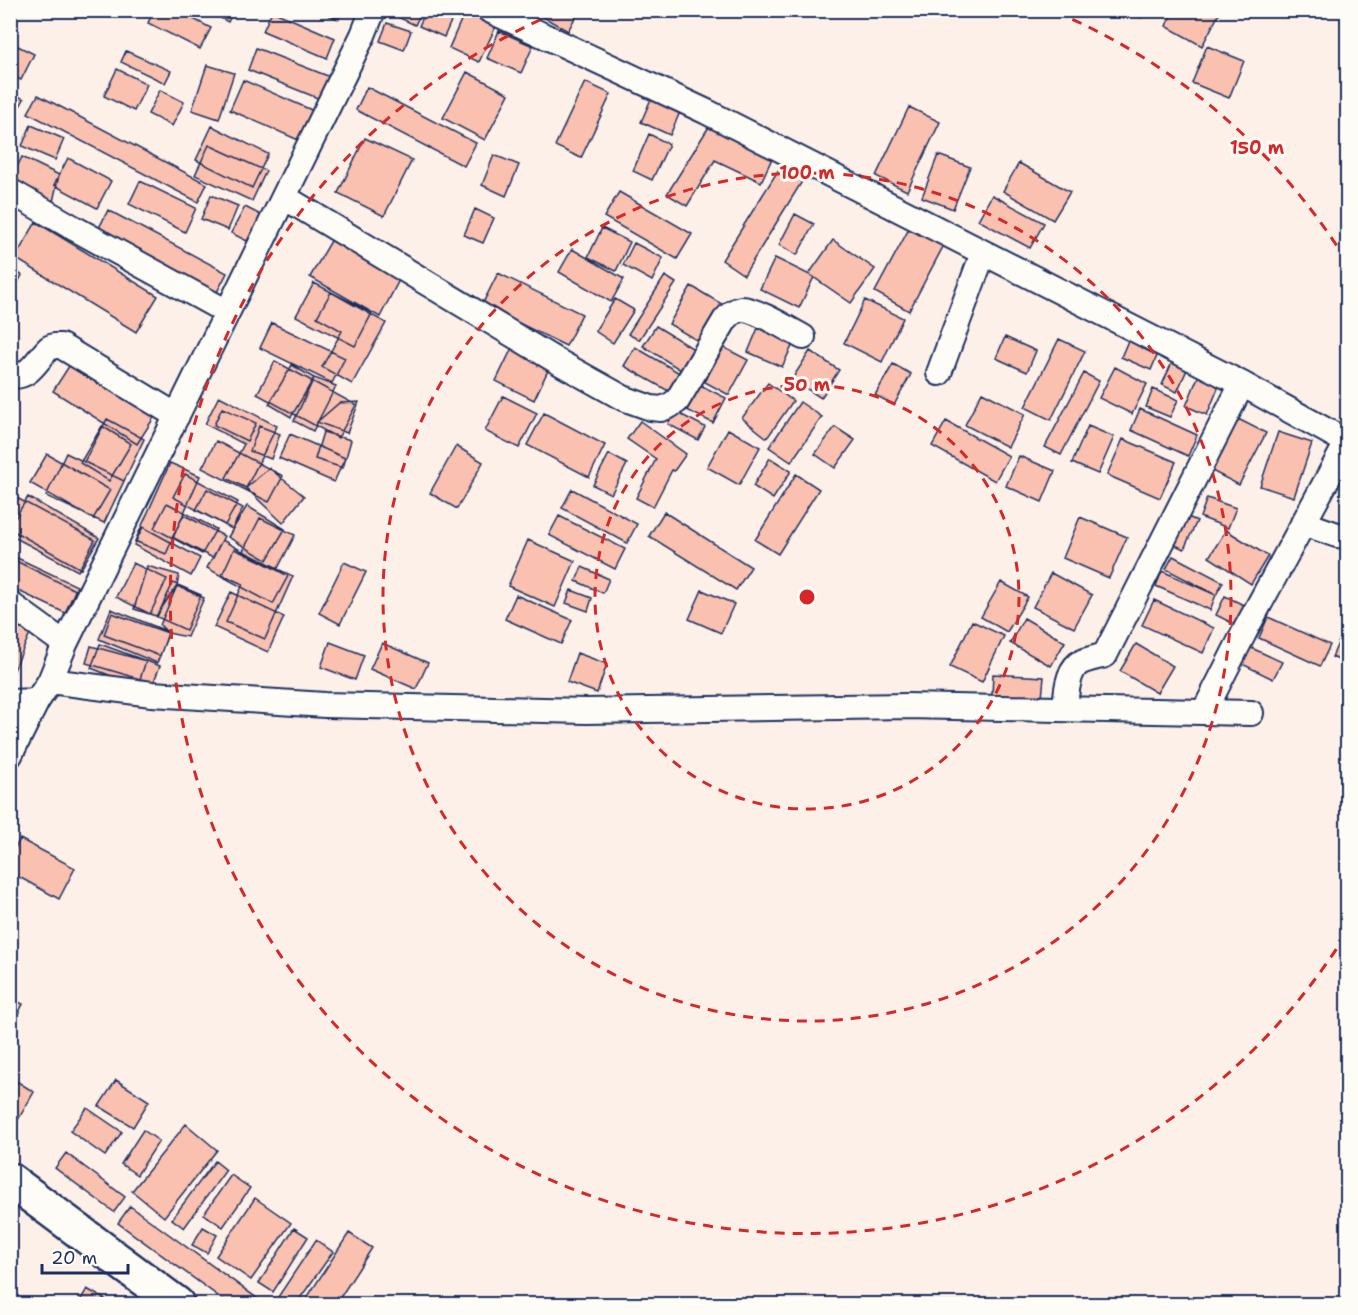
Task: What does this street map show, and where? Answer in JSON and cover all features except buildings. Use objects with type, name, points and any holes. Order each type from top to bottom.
[{"type":"street","points":[[10,755],[44,691],[363,35],[373,10]]},
{"type":"street","points":[[489,10],[707,112],[1242,384],[1347,441],[1204,712]]},
{"type":"street","points":[[10,191],[227,312]]},
{"type":"street","points":[[284,197],[555,360],[623,398],[651,408],[661,409],[677,401],[731,313],[740,309],[757,313],[803,337]]},
{"type":"street","points":[[939,373],[984,253]]},
{"type":"street","points":[[10,375],[24,375],[49,348],[61,346],[177,416]]},
{"type":"street","points":[[1065,709],[1067,688],[1074,671],[1078,664],[1105,655],[1242,384]]},
{"type":"street","points":[[1303,523],[1337,535],[1347,536]]},
{"type":"street","points":[[10,604],[65,644]]},
{"type":"street","points":[[10,702],[44,691],[153,694],[325,705],[586,711],[907,706],[1251,713]]},
{"type":"street","points":[[10,1180],[177,1305]]}]
